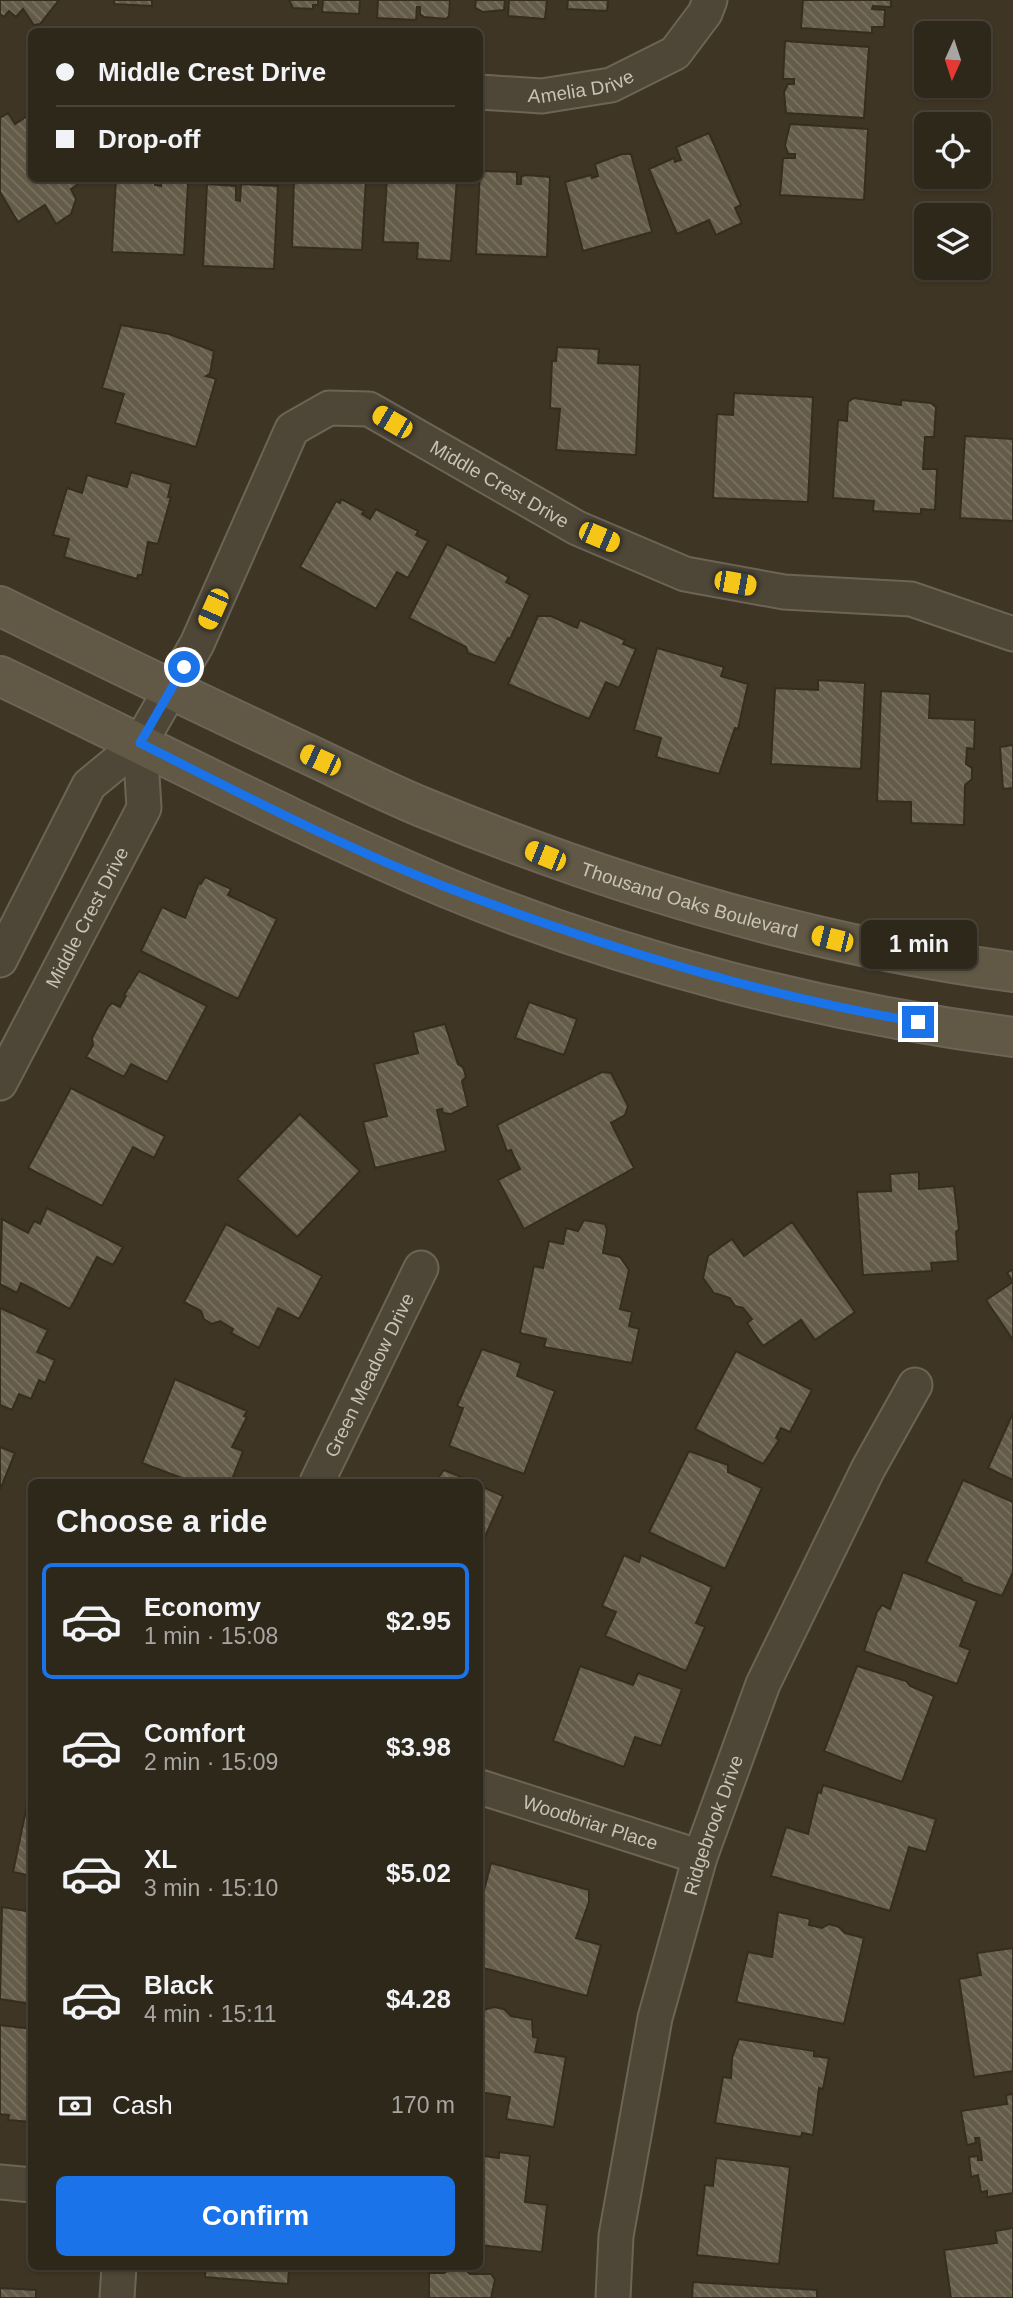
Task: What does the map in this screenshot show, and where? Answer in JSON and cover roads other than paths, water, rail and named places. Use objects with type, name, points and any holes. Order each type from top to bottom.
[{"type":"main road","name":"Thousand Oaks Boulevard","points":[[0,606],[171,690],[420,806],[545,856],[762,922],[879,950],[1013,972]]},
{"type":"main road","points":[[0,676],[324,834],[450,889],[584,938],[734,983],[871,1014],[1013,1037]]},
{"type":"street","name":"Amelia Drive","points":[[483,92],[542,96],[611,85],[676,54],[705,13],[710,0]]},
{"type":"street","name":"Middle Crest Drive","points":[[0,960],[89,785],[140,743],[204,632],[292,429],[329,408],[369,409],[578,528],[685,575],[784,592],[911,599],[1013,634]]},
{"type":"street","name":"Middle Crest Drive","points":[[0,1083],[144,808],[140,743]]},
{"type":"street","name":"Green Meadow Drive","points":[[318,1479],[421,1268]]},
{"type":"street","name":"Ridgebrook Drive","points":[[613,2298],[616,2236],[655,2018],[700,1857],[762,1684],[868,1469],[915,1385]]},
{"type":"street","name":"Woodbriar Place","points":[[483,1788],[700,1857]]},
{"type":"street","points":[[0,2182],[28,2185]]},
{"type":"street","points":[[117,2298],[119,2270]]}]
